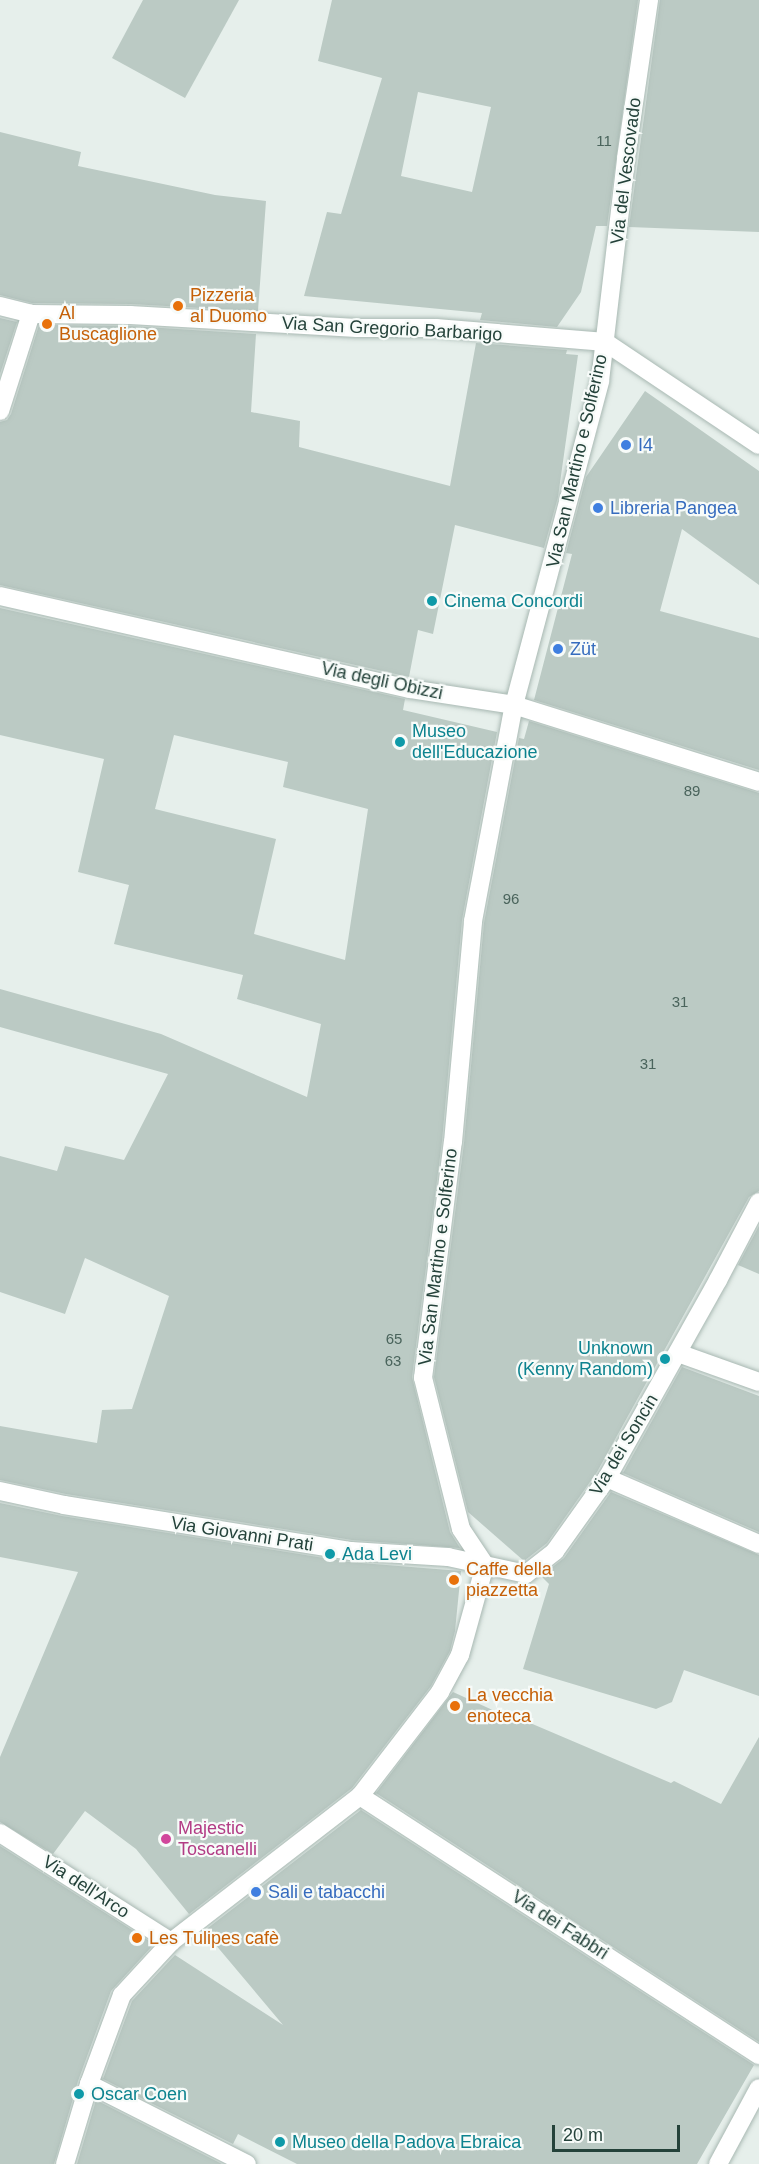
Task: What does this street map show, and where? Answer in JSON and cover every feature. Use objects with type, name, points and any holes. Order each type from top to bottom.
[{"type":"street","name":"Via del Vescovado","points":[[605,342],[626,158],[649,0]]},
{"type":"street","name":"Via San Gregorio Barbarigo","points":[[0,306],[32,314],[130,315],[357,328],[436,328],[605,342]]},
{"type":"street","points":[[0,411],[32,314]]},
{"type":"street","points":[[605,342],[759,445]]},
{"type":"street","name":"Via San Martino e Solferino","points":[[485,1566],[461,1529],[423,1378],[453,1142],[473,921],[514,705],[597,392],[605,342]]},
{"type":"street","name":"Via degli Obizzi","points":[[0,596],[410,689],[514,705],[759,782]]},
{"type":"street","name":"Via dei Soncin","points":[[485,1566],[526,1574],[555,1551],[608,1478],[759,1202]]},
{"type":"street","points":[[678,1353],[759,1382]]},
{"type":"street","points":[[608,1478],[759,1544]]},
{"type":"street","name":"Via Giovanni Prati","points":[[0,1491],[64,1505],[351,1551],[448,1557],[485,1566]]},
{"type":"street","points":[[65,2164],[89,2084],[122,1995],[171,1942],[360,1796],[440,1692],[460,1655],[485,1566]]},
{"type":"street","name":"Via dei Fabbri","points":[[360,1796],[759,2055]]},
{"type":"street","name":"Via dell'Arco","points":[[0,1833],[171,1942]]},
{"type":"street","points":[[89,2084],[247,2164]]},
{"type":"street","points":[[718,2164],[759,2088]]},
{"type":"building","points":[[143,0],[239,0],[185,98],[112,58]]},
{"type":"building","points":[[332,0],[638,0],[607,226],[596,226],[581,292],[557,327],[480,320],[482,313],[304,296],[327,212],[341,214],[382,78],[318,61]],"holes":[[[418,92],[491,107],[472,192],[401,176]]]},
{"type":"building","points":[[660,0],[759,0],[759,232],[629,227]]},
{"type":"building","points":[[0,132],[81,152],[78,166],[215,195],[266,201],[258,311],[131,304],[32,303],[0,295]]},
{"type":"building","points":[[0,318],[17,322],[0,374]]},
{"type":"building","points":[[39,325],[130,326],[256,334],[251,412],[300,421],[299,447],[450,486],[476,343],[567,350],[566,354],[578,355],[558,497],[544,548],[455,525],[433,634],[418,630],[409,677],[0,585],[0,422],[7,420],[11,414]]},
{"type":"building","points":[[645,391],[759,471],[759,585],[682,529],[660,611],[759,638],[759,770],[534,700],[572,554],[566,553],[586,477]]},
{"type":"building","points":[[0,608],[405,699],[403,710],[497,732],[462,920],[442,1141],[412,1377],[450,1532],[460,1548],[352,1540],[66,1494],[0,1480],[0,1426],[97,1443],[102,1410],[132,1409],[169,1296],[85,1258],[65,1314],[0,1292],[0,1156],[57,1171],[65,1146],[124,1160],[168,1074],[0,1027],[0,989],[161,1034],[307,1097],[321,1024],[237,999],[243,975],[114,944],[129,885],[78,872],[104,759],[0,735]],"holes":[[[174,735],[288,762],[283,787],[368,809],[345,960],[254,934],[276,839],[155,809]]]},
{"type":"building","points":[[529,721],[759,793],[759,1191],[749,1197],[597,1472],[547,1543],[524,1561],[468,1512],[434,1377],[464,1143],[484,923],[519,738],[524,739]]},
{"type":"building","points":[[759,1226],[759,1274],[738,1265]]},
{"type":"building","points":[[682,1367],[759,1396],[759,1532],[623,1473]]},
{"type":"building","points":[[611,1492],[759,1555],[759,1696],[684,1670],[672,1702],[656,1709],[523,1669],[549,1584],[541,1576],[564,1558]]},
{"type":"building","points":[[0,1503],[62,1516],[349,1562],[461,1571],[455,1631],[450,1651],[431,1686],[352,1788],[189,1914],[136,1849],[85,1811],[53,1854],[0,1822],[0,1757],[78,1572],[0,1557]]},
{"type":"building","points":[[453,1692],[508,1717],[509,1714],[671,1783],[674,1781],[721,1804],[759,1737],[759,2042],[376,1793]]},
{"type":"building","points":[[361,1810],[754,2065],[697,2164],[297,2164],[238,2134],[233,2144],[103,2079],[132,2001],[175,1955],[283,2025],[204,1931]]},
{"type":"building","points":[[0,1846],[154,1944],[111,1991],[78,2081],[54,2164],[0,2164]]},
{"type":"building","points":[[96,2100],[222,2164],[77,2164]]},
{"type":"place","name":"Pizzeria al Duomo","points":[[178,306]]},
{"type":"place","name":"Al Buscaglione","points":[[47,324]]},
{"type":"place","name":"I4","points":[[626,445]]},
{"type":"place","name":"Libreria Pangea","points":[[598,508]]},
{"type":"place","name":"Cinema Concordi","points":[[432,601]]},
{"type":"place","name":"Züt","points":[[558,649]]},
{"type":"place","name":"Museo dell'Educazione","points":[[400,742]]},
{"type":"place","name":"Unknown (Kenny Random)","points":[[665,1359]]},
{"type":"place","name":"Ada Levi","points":[[330,1554]]},
{"type":"place","name":"Caffe della piazzetta","points":[[454,1580]]},
{"type":"place","name":"La vecchia enoteca","points":[[455,1706]]},
{"type":"place","name":"Majestic Toscanelli","points":[[166,1839]]},
{"type":"place","name":"Sali e tabacchi","points":[[256,1892]]},
{"type":"place","name":"Les Tulipes cafè","points":[[137,1938]]},
{"type":"place","name":"Oscar Coen","points":[[79,2094]]},
{"type":"place","name":"Museo della Padova Ebraica","points":[[280,2142]]}]
